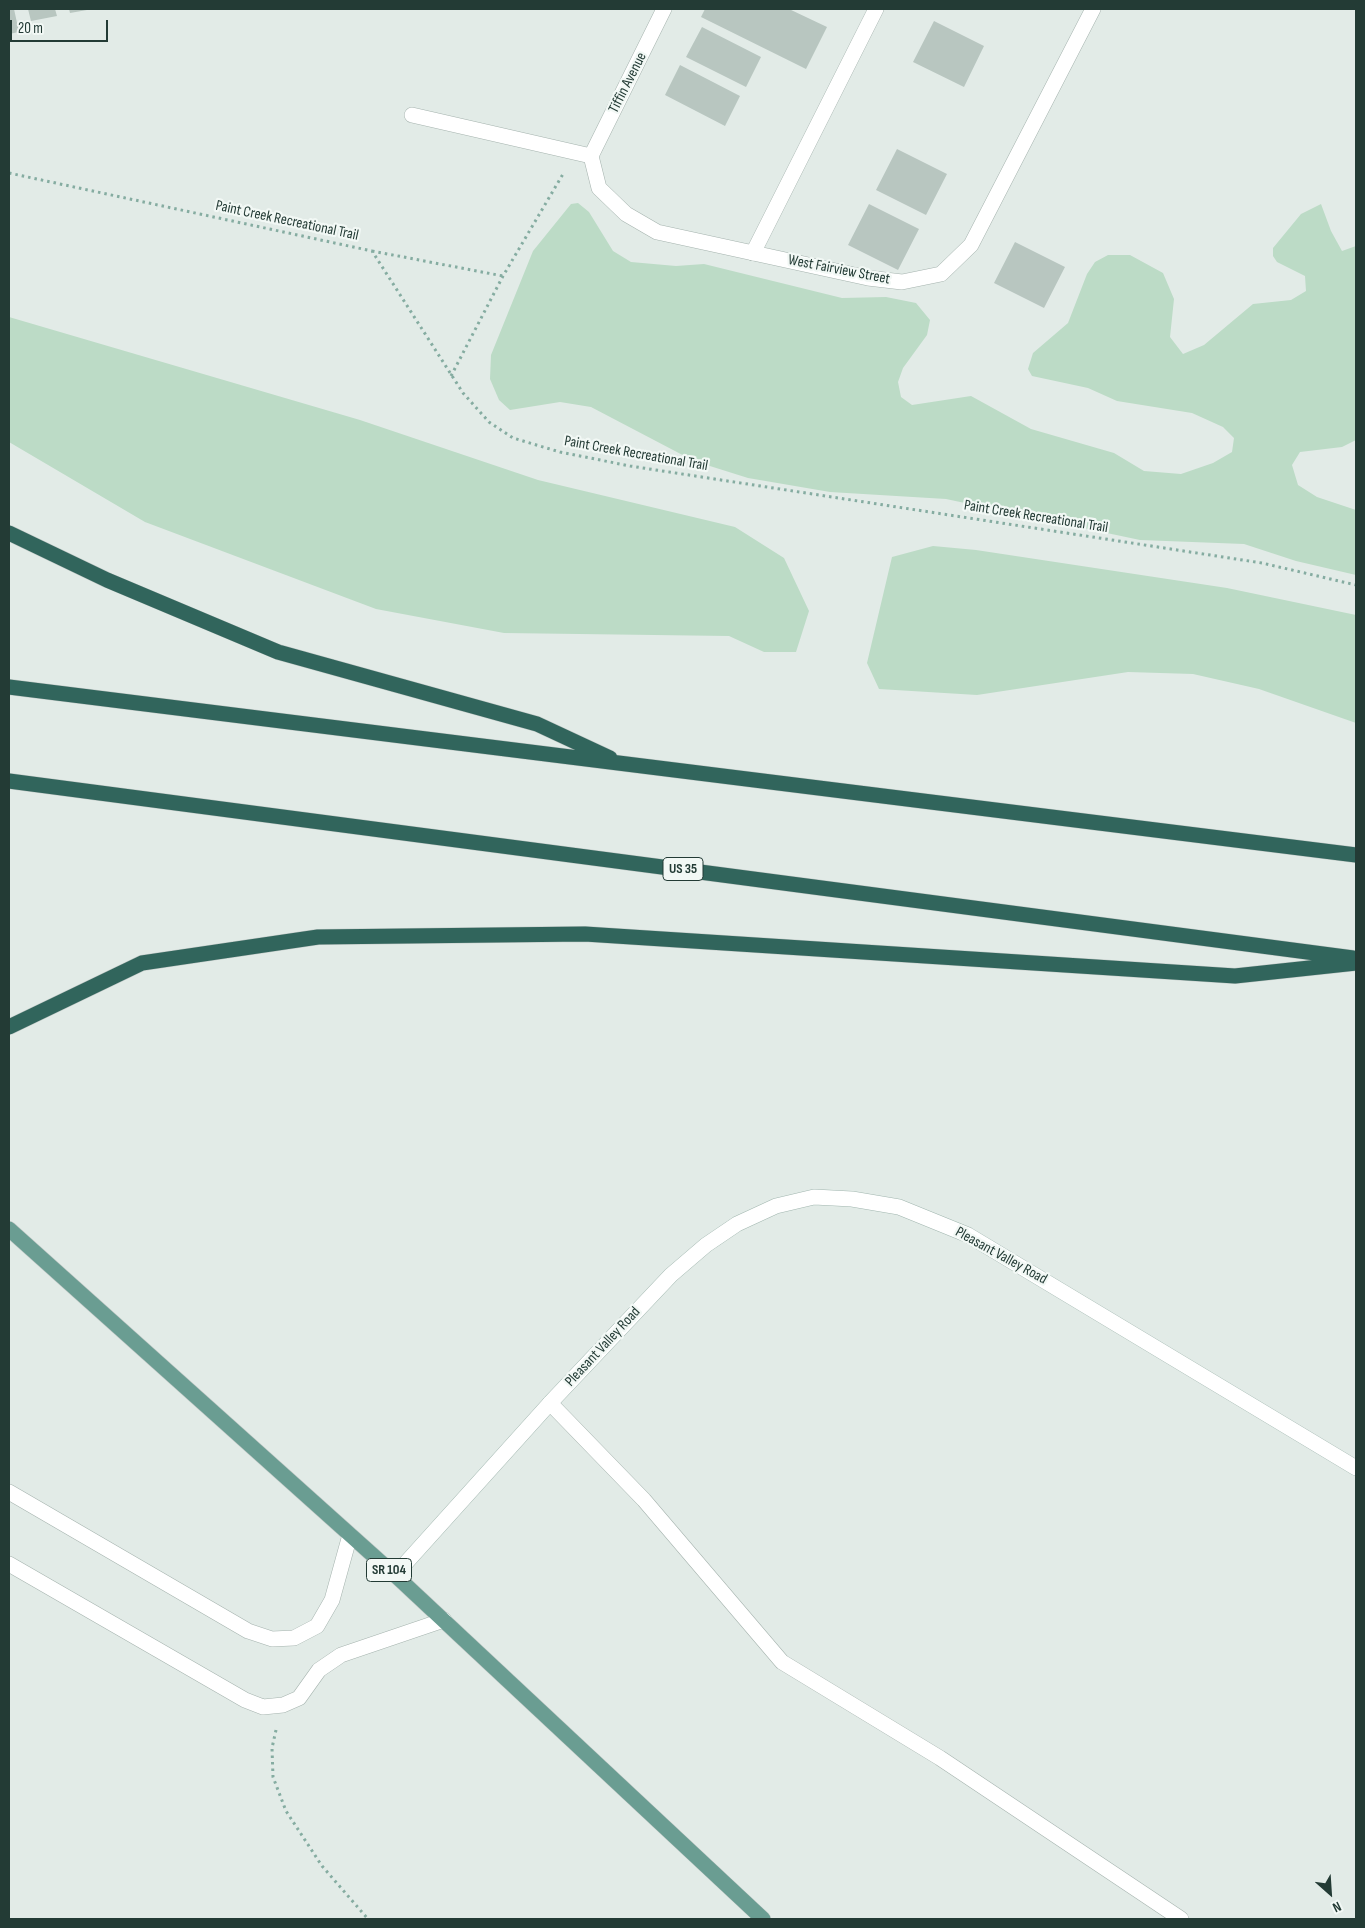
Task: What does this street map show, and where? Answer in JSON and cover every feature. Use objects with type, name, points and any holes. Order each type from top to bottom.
[{"type":"highway","points":[[9,533],[108,580],[278,652],[537,724],[622,764]]},
{"type":"highway","points":[[9,686],[1356,855]]},
{"type":"highway","name":"US 35","points":[[9,781],[1356,958]]},
{"type":"highway","points":[[9,1027],[142,963],[318,937],[585,934],[1235,976],[1356,963]]},
{"type":"main road","name":"SR 104","points":[[9,1229],[395,1575],[763,1919]]},
{"type":"street","name":"Tiffin Avenue","points":[[591,156],[664,9]]},
{"type":"street","points":[[754,253],[876,9]]},
{"type":"street","name":"West Fairview Street","points":[[591,156],[599,188],[626,214],[657,232],[868,278],[902,282],[941,274],[971,245],[1093,9]]},
{"type":"street","points":[[412,115],[591,156]]},
{"type":"street","name":"Pleasant Valley Road","points":[[395,1575],[550,1404],[671,1275],[706,1245],[737,1224],[776,1206],[814,1196],[852,1199],[899,1207],[968,1235],[1356,1468]]},
{"type":"street","points":[[550,1404],[644,1500],[782,1662],[940,1758],[1181,1919]]},
{"type":"street","points":[[9,1492],[248,1632],[272,1639],[294,1638],[317,1626],[332,1600],[350,1535]]},
{"type":"street","points":[[9,1564],[245,1700],[263,1707],[283,1705],[299,1698],[319,1670],[341,1655],[444,1620]]},
{"type":"path","points":[[451,376],[503,276],[561,176],[591,156]]},
{"type":"path","name":"Paint Creek Recreational Trail","points":[[9,173],[372,251],[463,393],[489,422],[514,438],[560,452],[630,466],[1262,563],[1356,585]]},
{"type":"path","points":[[372,251],[503,276]]},
{"type":"path","points":[[283,1705],[272,1748],[273,1777],[286,1811],[322,1866],[368,1919]]},
{"type":"green space","points":[[578,203],[589,212],[613,251],[631,262],[676,266],[704,264],[842,298],[886,297],[916,303],[930,320],[927,335],[903,368],[898,382],[901,397],[912,405],[971,396],[1031,429],[1114,453],[1144,471],[1181,474],[1213,463],[1232,452],[1234,438],[1223,427],[1192,413],[1117,401],[1088,388],[1032,376],[1028,369],[1033,353],[1068,323],[1087,274],[1095,262],[1108,255],[1130,255],[1163,273],[1174,299],[1170,337],[1183,354],[1204,345],[1253,304],[1291,300],[1306,291],[1305,276],[1277,262],[1273,256],[1273,248],[1301,214],[1321,204],[1331,231],[1342,251],[1356,246],[1356,440],[1342,447],[1300,452],[1292,465],[1298,485],[1317,497],[1356,510],[1356,575],[1296,561],[1244,544],[1140,540],[946,499],[830,492],[748,478],[694,461],[591,407],[560,402],[510,410],[499,400],[490,379],[491,355],[533,251],[571,204]]},
{"type":"green space","points":[[9,317],[360,420],[538,480],[735,527],[784,558],[809,611],[796,652],[764,652],[729,636],[504,633],[376,609],[145,522],[9,442]]},
{"type":"green space","points":[[933,546],[976,550],[1227,588],[1356,615],[1356,723],[1259,689],[1193,674],[1128,672],[977,695],[879,689],[867,663],[892,557]]},
{"type":"building","points":[[9,9],[14,9],[19,32],[9,34]]},
{"type":"building","points":[[28,9],[55,9],[57,16],[31,21]]},
{"type":"building","points":[[69,9],[87,9],[87,10],[70,13]]},
{"type":"building","points":[[705,9],[789,9],[827,27],[806,69],[701,17]]},
{"type":"building","points":[[934,21],[984,46],[964,87],[913,62]]},
{"type":"building","points":[[702,27],[761,57],[746,87],[686,57]]},
{"type":"building","points":[[680,65],[740,96],[725,126],[665,95]]},
{"type":"building","points":[[897,149],[947,174],[926,215],[876,190]]},
{"type":"building","points":[[869,204],[919,229],[898,270],[848,245]]},
{"type":"building","points":[[1015,242],[1065,267],[1044,308],[994,283]]}]
